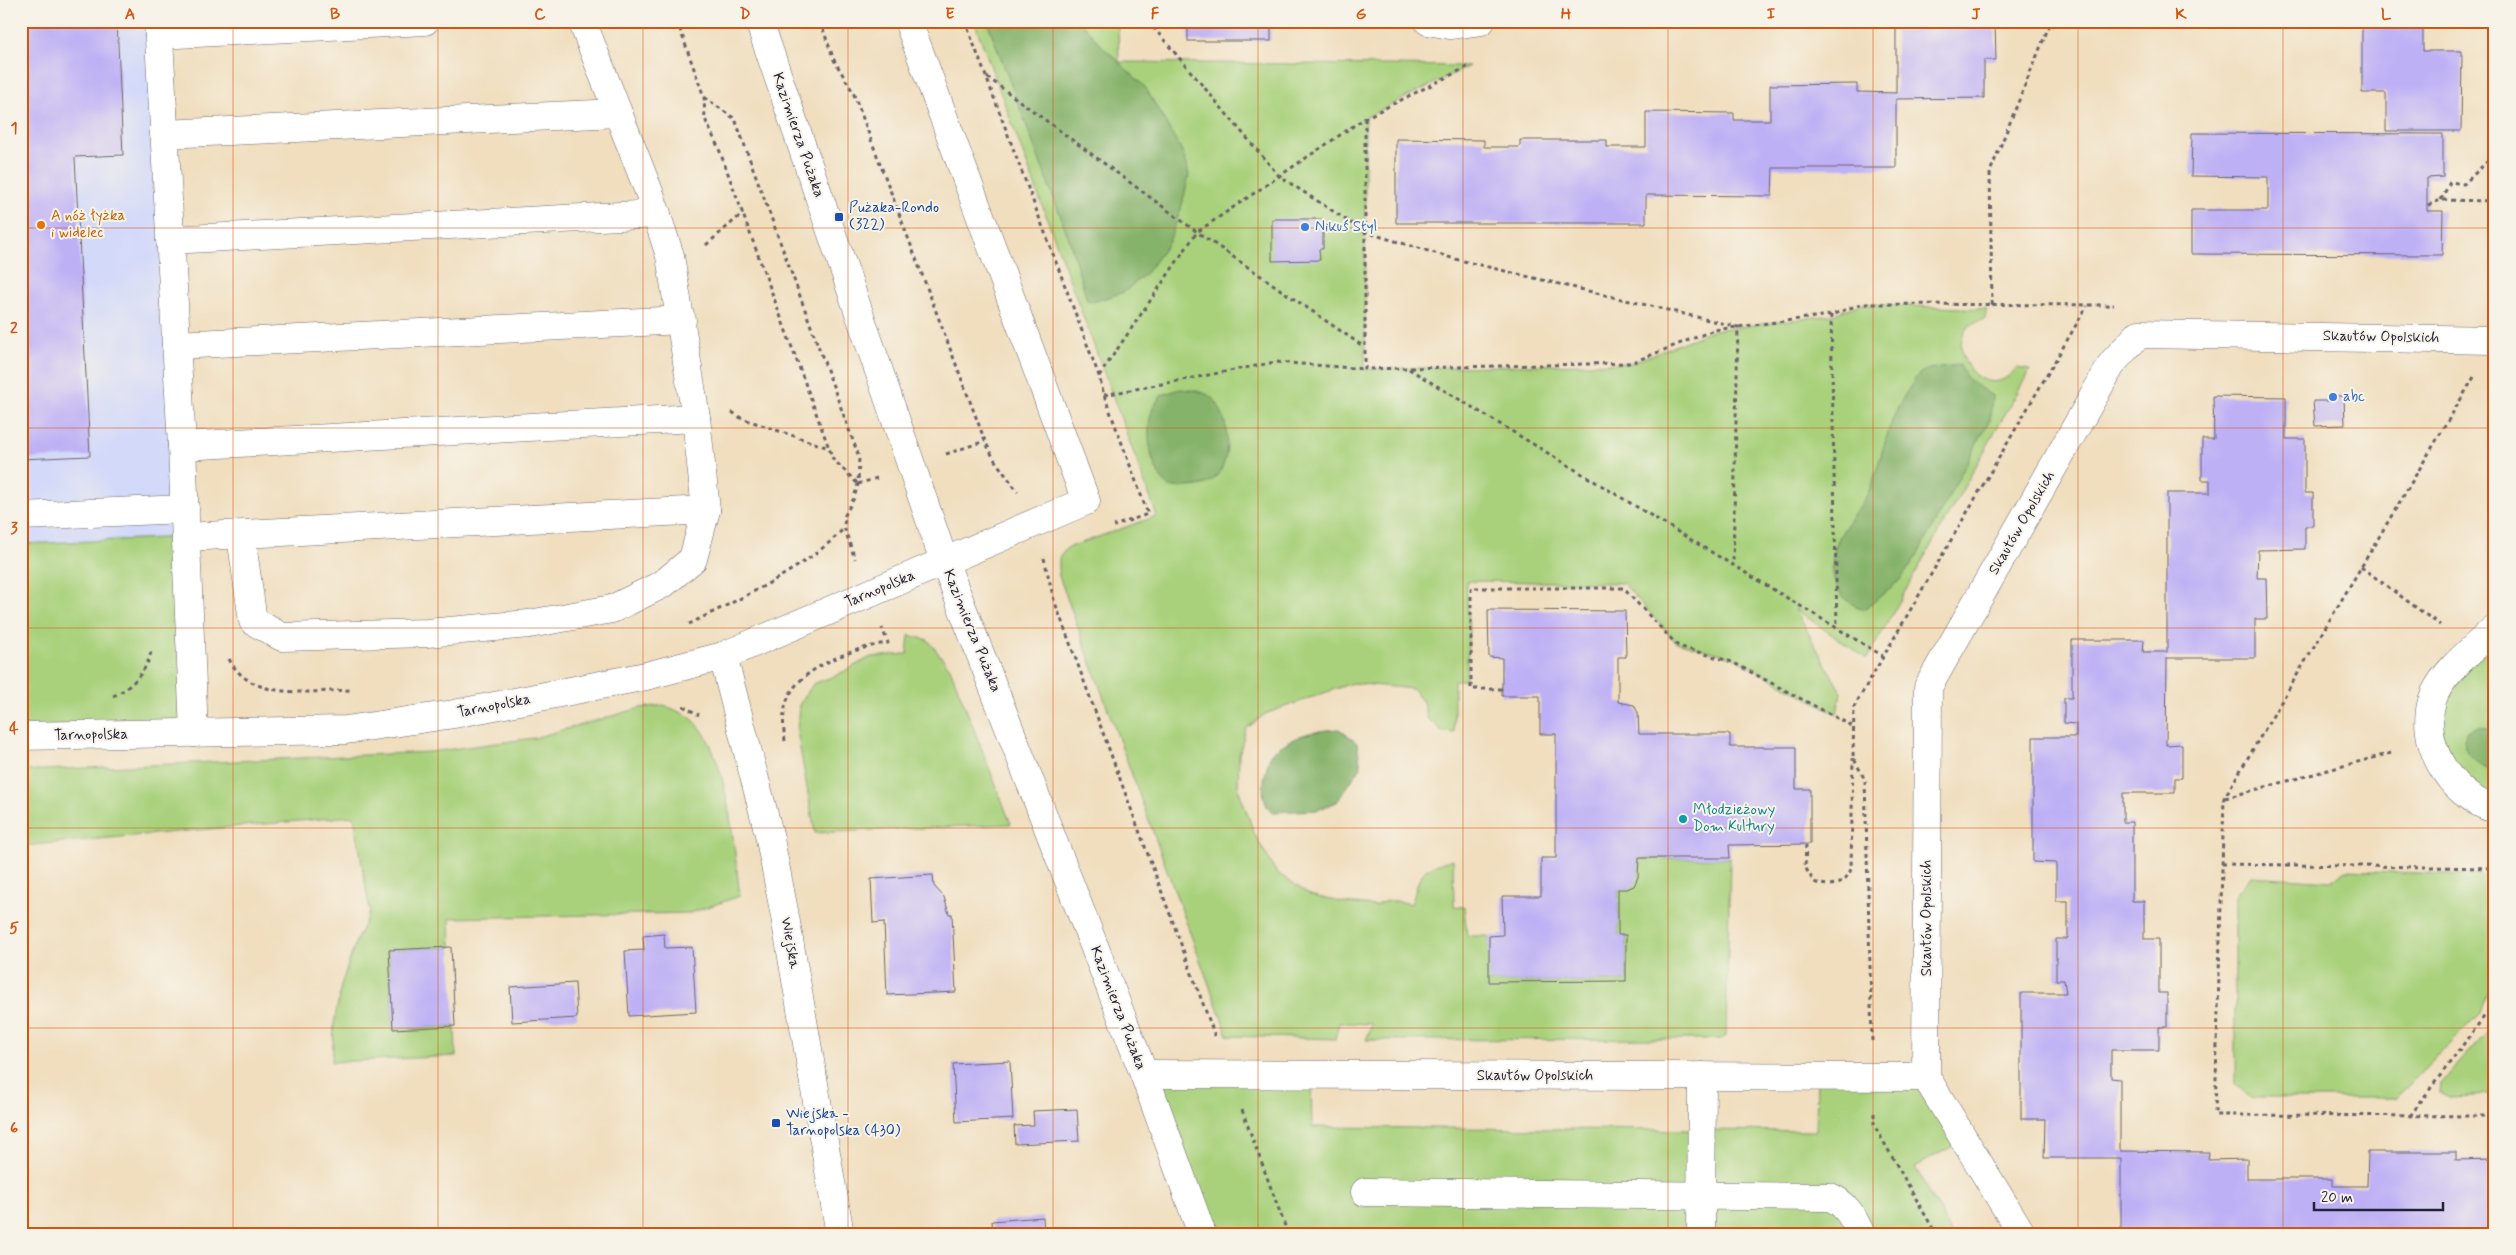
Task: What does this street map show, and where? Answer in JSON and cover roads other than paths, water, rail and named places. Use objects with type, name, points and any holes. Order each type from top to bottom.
[{"type":"street","points":[[194,733],[182,446],[158,28],[426,21]]},
{"type":"street","points":[[241,536],[253,621],[282,637],[426,633],[529,624],[612,609],[664,584],[693,560],[706,510],[696,418],[682,320],[670,256],[657,214],[582,21]]},
{"type":"street","name":"Kazimierza Pużaka","points":[[758,21],[944,561],[1144,1074],[1202,1234]]},
{"type":"street","name":"Tarnopolska","points":[[21,736],[356,728],[454,714],[646,676],[722,656],[1086,501],[908,21]]},
{"type":"street","points":[[1428,21],[1450,25],[1481,21]]},
{"type":"street","points":[[164,134],[618,113]]},
{"type":"street","points":[[170,240],[657,214]]},
{"type":"street","points":[[176,345],[682,320]]},
{"type":"street","name":"Skautów Opolskich","points":[[1144,1074],[1926,1077],[1928,687],[2113,362],[2139,334],[2495,340]]},
{"type":"street","points":[[182,446],[696,418]]},
{"type":"street","points":[[21,516],[185,509]]},
{"type":"street","points":[[186,538],[706,510]]},
{"type":"street","points":[[2495,628],[2443,681],[2435,693],[2430,726],[2437,756],[2449,778],[2473,799],[2495,809]]},
{"type":"street","name":"Wiejska","points":[[722,656],[769,834],[840,1234]]},
{"type":"street","points":[[1701,1234],[1702,1076]]},
{"type":"street","points":[[1926,1077],[2022,1234]]},
{"type":"street","points":[[1365,1192],[1830,1197],[1840,1202],[1847,1209],[1862,1234]]},
{"type":"place","name":"Pużaka-Rondo (322)","points":[[839,217]]},
{"type":"place","name":"A nóż łyżka i widelec","points":[[41,225]]},
{"type":"place","name":"Nikuś Styl","points":[[1305,227]]},
{"type":"place","name":"abc","points":[[2333,397]]},
{"type":"place","name":"Młodzieżowy Dom Kultury","points":[[1683,819]]},
{"type":"place","name":"Wiejska - Tarnopolska (430)","points":[[776,1123]]}]
